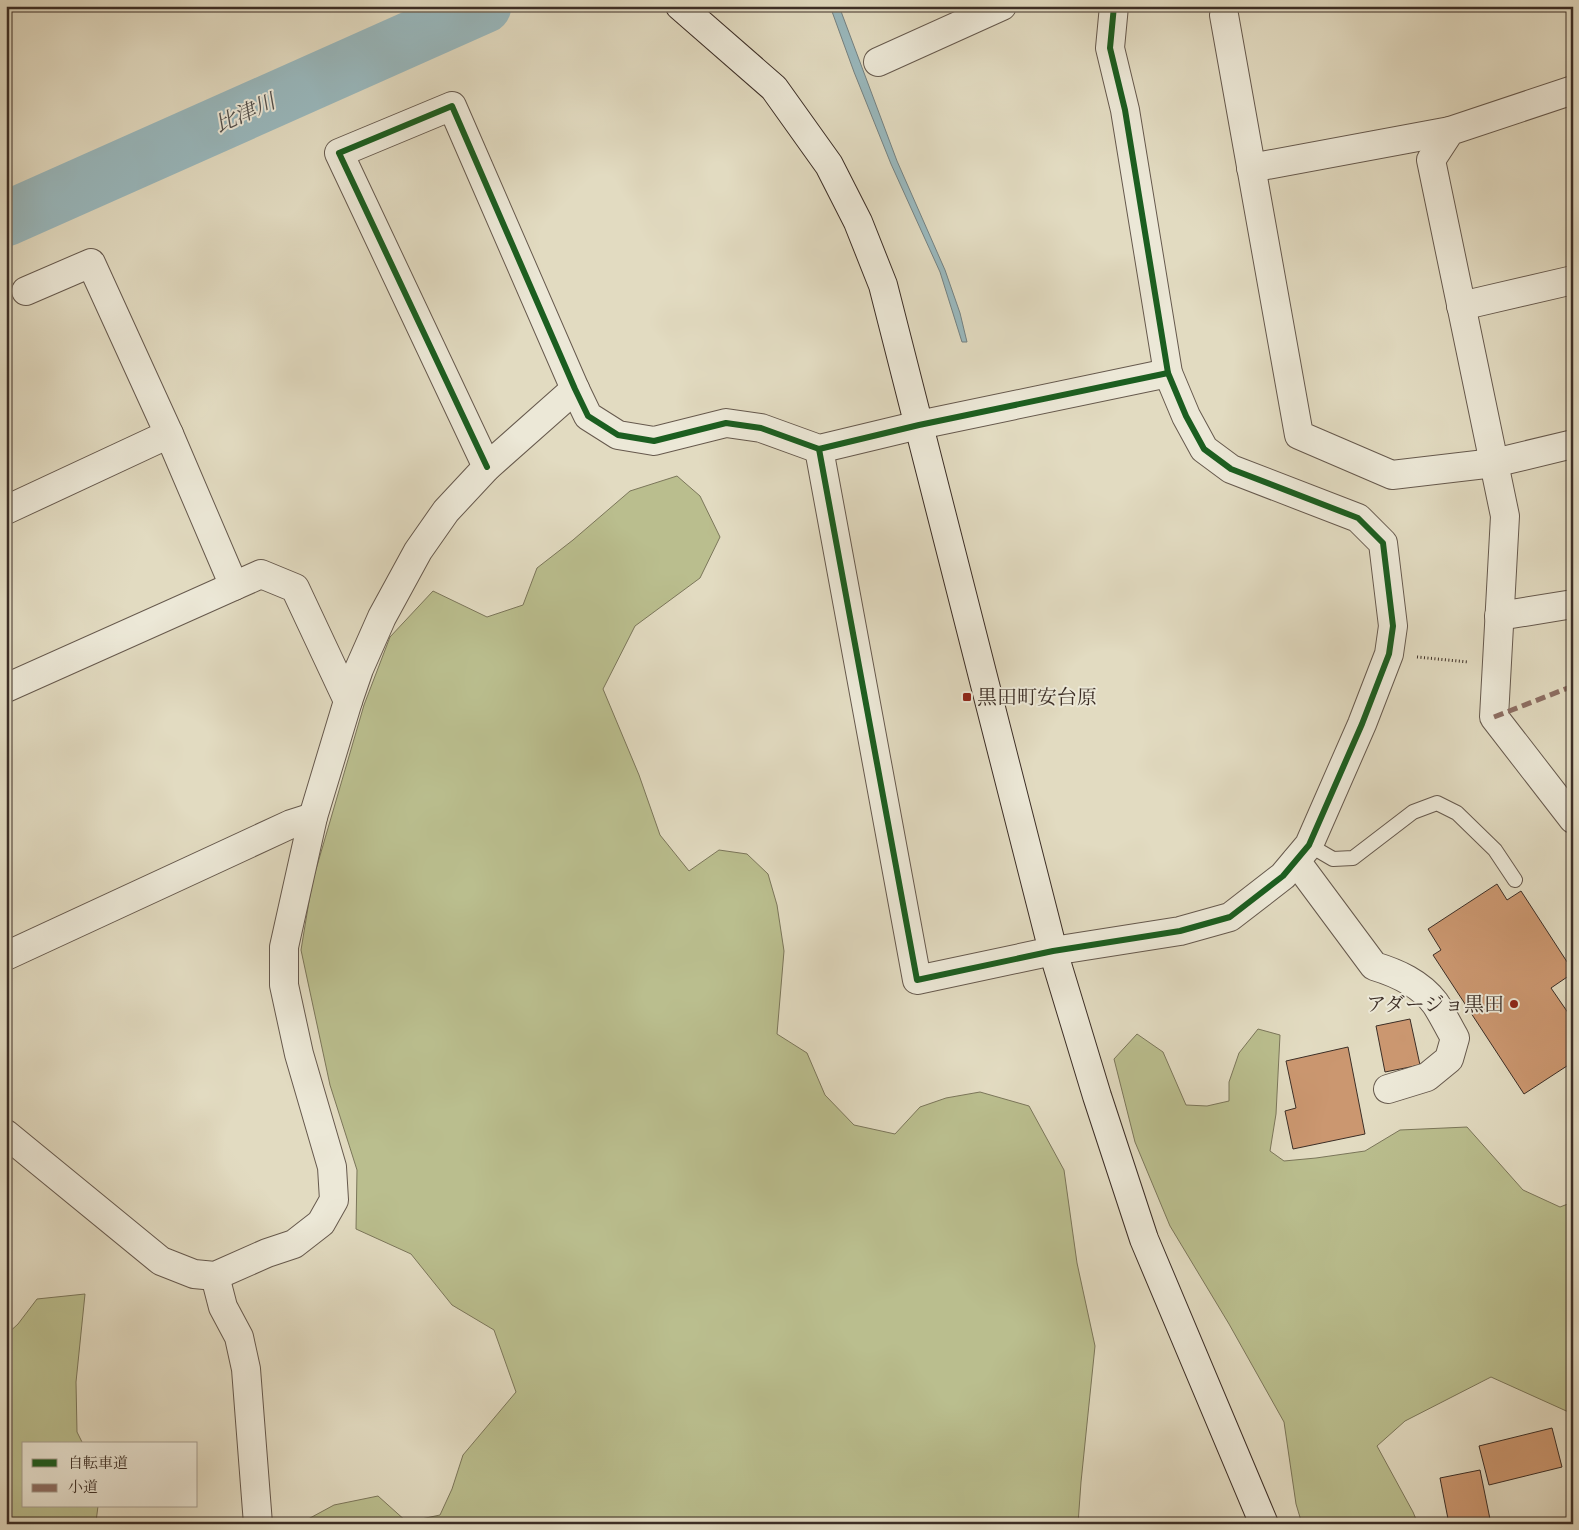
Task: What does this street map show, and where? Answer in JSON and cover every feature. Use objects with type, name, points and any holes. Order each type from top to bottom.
[{"type":"street","points":[[680,6],[774,88],[829,165],[858,222],[882,285],[1053,951],[1097,1096],[1144,1239],[1264,1524]]},
{"type":"street","points":[[878,62],[1002,6]]},
{"type":"street","points":[[819,449],[917,980],[1053,951],[1180,932],[1230,917],[1283,876],[1302,853],[1362,724],[1389,654],[1393,626],[1383,544],[1358,518],[1231,469],[1204,449],[1186,416],[1168,373],[1125,110],[1110,48],[1114,6]]},
{"type":"street","points":[[1224,15],[1299,435],[1392,475],[1494,463],[1573,444]]},
{"type":"street","points":[[1251,168],[1450,131],[1573,90]]},
{"type":"street","points":[[487,468],[339,153],[452,106],[588,416],[618,435],[654,441],[726,423],[761,428],[819,449],[919,425],[1168,373]]},
{"type":"street","points":[[1450,131],[1431,160],[1505,516],[1494,717],[1573,819]]},
{"type":"street","points":[[26,291],[91,263],[169,434],[234,586]]},
{"type":"street","points":[[1461,306],[1573,280]]},
{"type":"street","points":[[6,1134],[162,1261],[194,1274],[215,1276],[267,1253],[294,1244],[321,1222],[334,1200],[332,1167],[299,1054],[284,985],[284,947],[313,817],[348,701],[359,669],[382,617],[418,551],[446,511],[487,468],[575,390]]},
{"type":"street","points":[[6,510],[169,434]]},
{"type":"street","points":[[6,688],[261,574],[295,588],[348,701]]},
{"type":"street","points":[[1499,616],[1573,604]]},
{"type":"street","points":[[6,956],[291,824],[313,817]]},
{"type":"street","points":[[1302,853],[1374,966],[1389,970],[1416,984],[1434,1002],[1455,1038],[1449,1059],[1427,1077],[1388,1089]]},
{"type":"street","points":[[215,1276],[222,1307],[238,1337],[246,1369],[258,1524]]},
{"type":"lane","points":[[1302,853],[1333,859],[1353,858],[1413,812],[1437,803],[1457,813],[1495,850],[1515,880]]},
{"type":"path","points":[[1389,654],[1497,665]]},
{"type":"green space","points":[[677,476],[700,496],[720,537],[700,578],[635,626],[603,689],[639,775],[660,835],[689,871],[719,850],[747,854],[768,874],[777,905],[784,951],[777,1034],[807,1053],[825,1095],[854,1125],[895,1134],[920,1107],[946,1098],[980,1092],[1029,1106],[1064,1170],[1077,1263],[1095,1346],[1078,1524],[299,1524],[334,1505],[378,1496],[407,1522],[440,1515],[452,1489],[463,1455],[516,1392],[494,1330],[452,1305],[411,1254],[356,1229],[357,1170],[330,1085],[301,950],[312,883],[364,705],[390,637],[433,591],[487,617],[523,605],[537,568],[630,491]]},
{"type":"green space","points":[[1258,1029],[1280,1035],[1276,1114],[1270,1151],[1284,1161],[1365,1151],[1400,1130],[1467,1127],[1523,1190],[1560,1207],[1573,1202],[1573,1414],[1491,1377],[1405,1421],[1377,1446],[1418,1524],[1302,1524],[1296,1504],[1284,1422],[1229,1324],[1170,1226],[1135,1142],[1114,1059],[1137,1034],[1163,1052],[1186,1105],[1207,1106],[1229,1101],[1229,1082],[1239,1053]]},
{"type":"green space","points":[[85,1294],[76,1382],[77,1432],[82,1442],[22,1442],[22,1508],[98,1508],[96,1522],[134,1520],[142,1524],[6,1524],[6,1335],[18,1324],[37,1299]]},
{"type":"water","points":[[830,6],[839,6],[897,161],[945,270],[960,313],[967,342],[962,342],[940,272],[891,164]]},
{"type":"building","name":"アダージョ黒田","points":[[1497,884],[1507,900],[1521,891],[1573,971],[1573,973],[1551,988],[1573,1020],[1573,1062],[1524,1094],[1433,955],[1441,950],[1428,929]]},
{"type":"building","points":[[1410,1019],[1420,1065],[1385,1072],[1376,1026]]},
{"type":"building","points":[[1348,1047],[1365,1134],[1293,1149],[1285,1111],[1296,1108],[1286,1061]]},
{"type":"building","points":[[1552,1428],[1562,1467],[1489,1485],[1479,1446]]},
{"type":"building","points":[[1480,1470],[1491,1524],[1449,1524],[1440,1478]]},
{"type":"waterway","name":"比津川","points":[[6,219],[484,6]]},
{"type":"marked path","points":[[1494,717],[1573,686]]},
{"type":"cycle path","points":[[819,449],[917,980],[1053,951],[1180,931],[1230,917],[1283,876],[1309,845],[1362,724],[1389,654],[1393,626],[1383,543],[1358,518],[1231,469],[1204,449],[1186,416],[1168,373],[1125,110],[1110,48],[1114,6]]},
{"type":"cycle path","points":[[487,467],[339,153],[452,106],[588,416],[618,435],[654,441],[726,423],[761,428],[819,449],[919,425],[1168,373]]},
{"type":"place","name":"黒田町安台原","points":[[967,697]]},
{"type":"place","name":"アダージョ黒田","points":[[1514,1004]]}]
